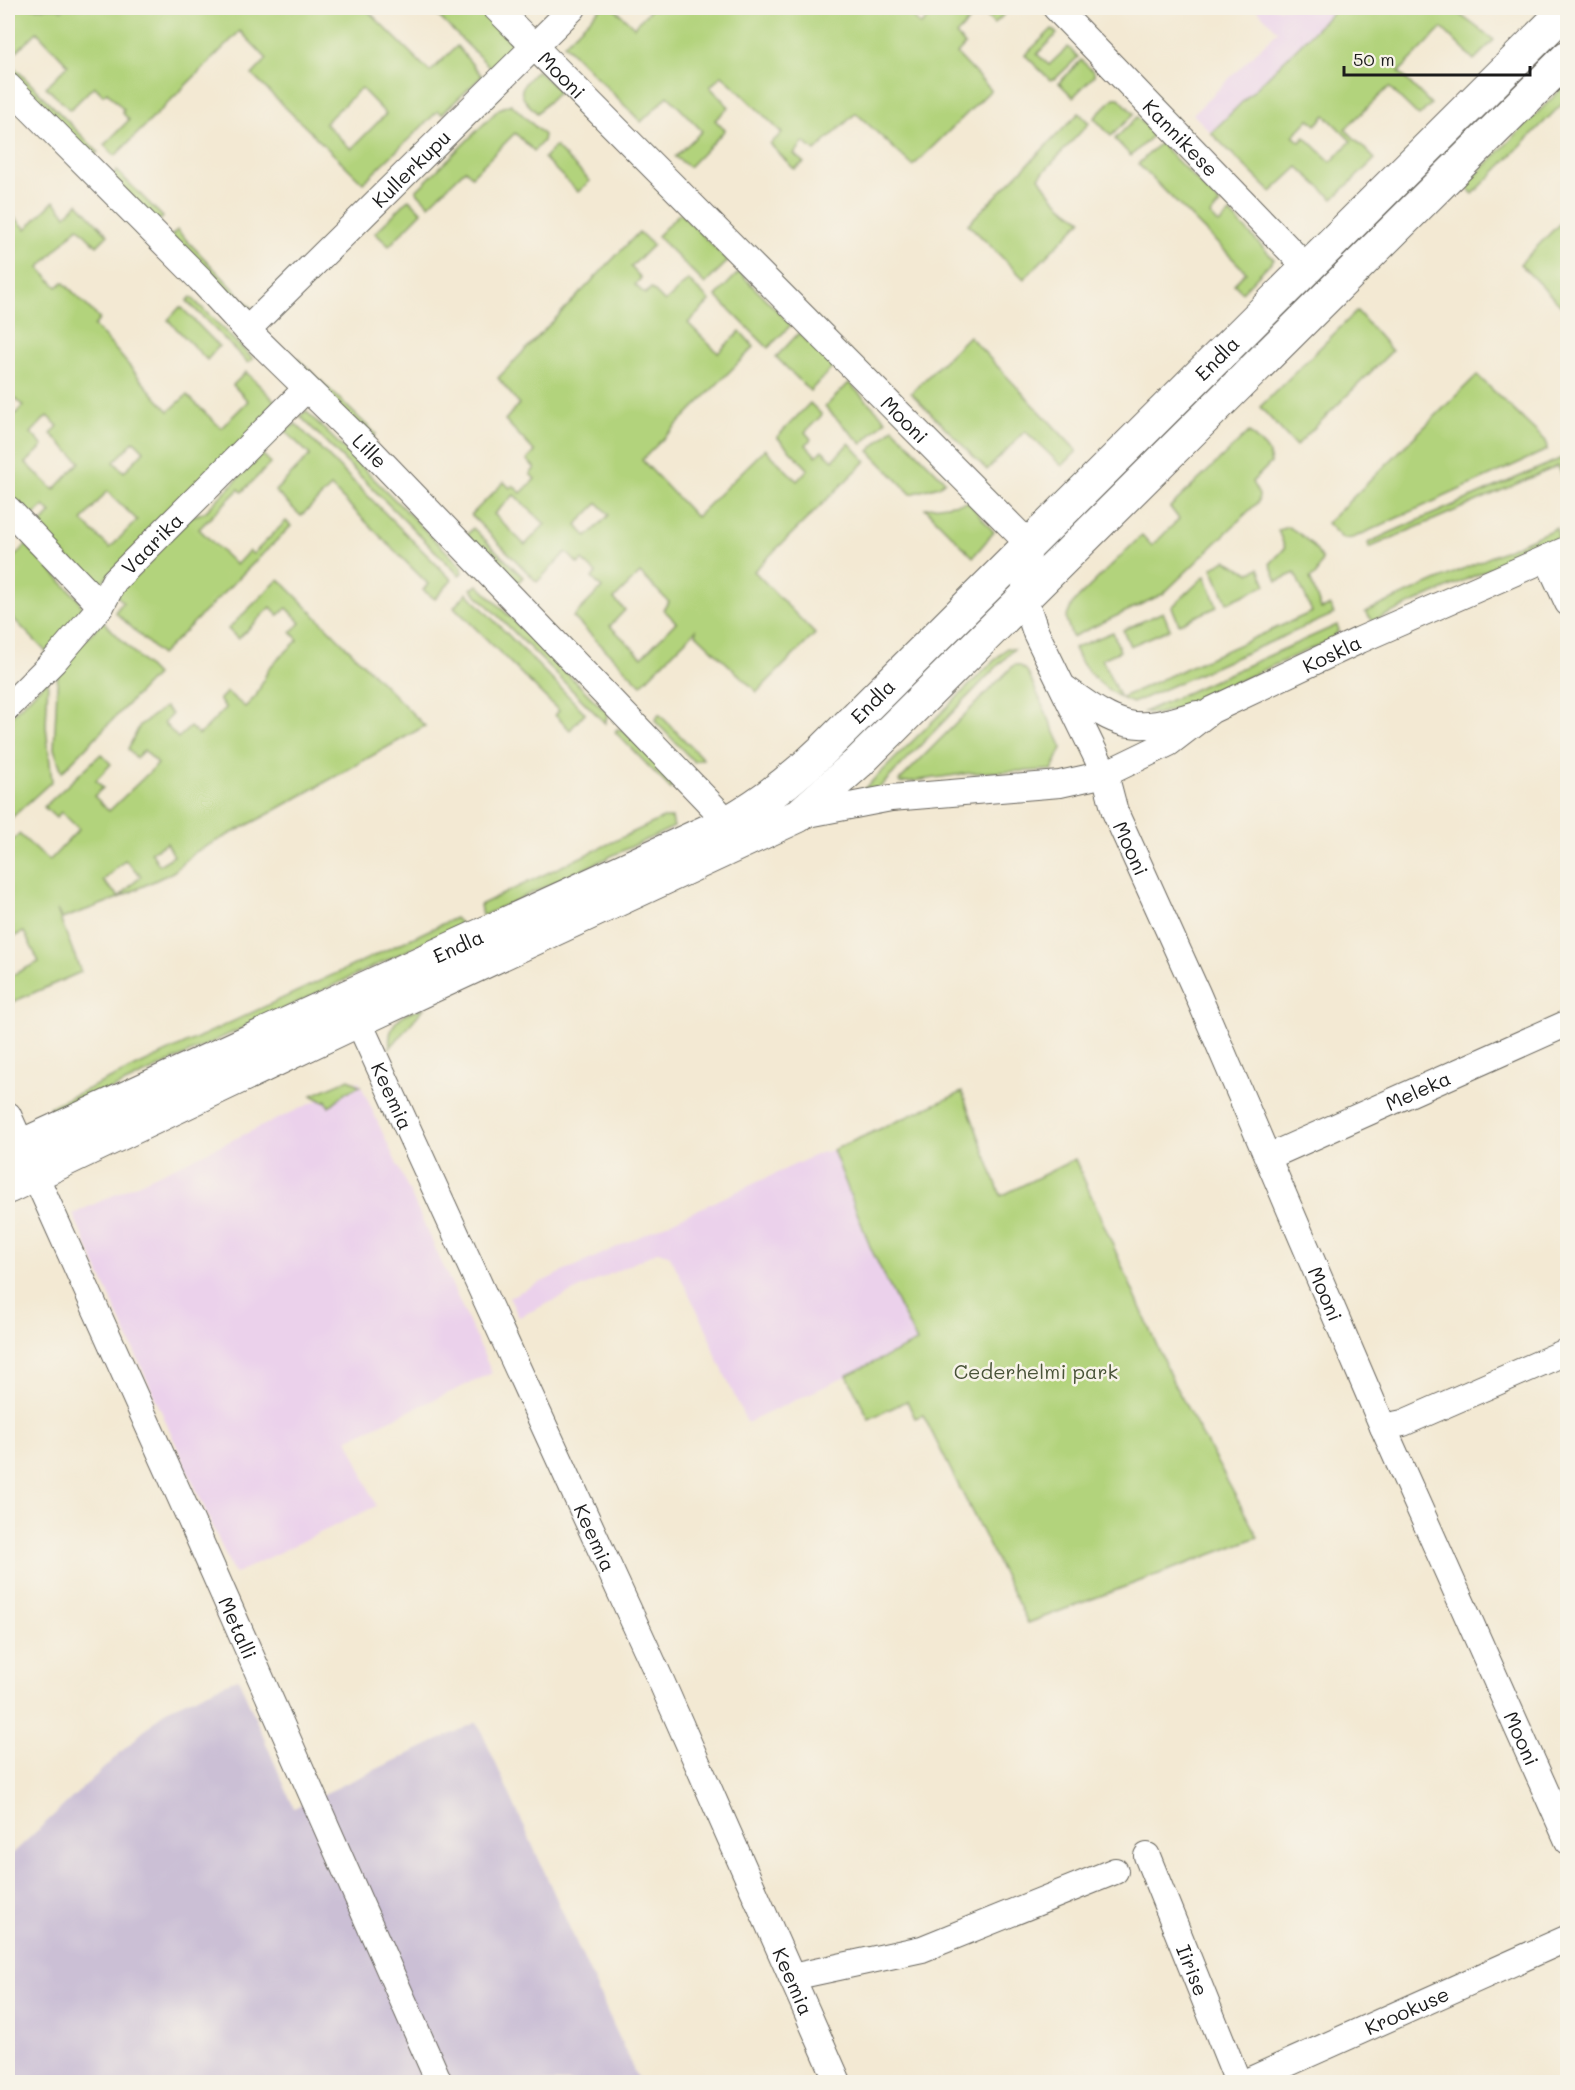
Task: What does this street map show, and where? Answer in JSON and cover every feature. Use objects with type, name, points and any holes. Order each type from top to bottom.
[{"type":"main road","name":"Endla","points":[[18,1165],[352,1008],[760,804],[797,776],[1568,8]]},
{"type":"main road","name":"Endla","points":[[352,1008],[798,816],[858,763],[1568,57]]},
{"type":"street","name":"Mooni","points":[[496,8],[1029,544],[1024,597],[1036,633],[1105,774],[1115,812],[1197,993],[1383,1427],[1568,1841]]},
{"type":"street","name":"Kullerkupu","points":[[247,330],[573,8]]},
{"type":"street","name":"Kannikese","points":[[1056,8],[1307,268]]},
{"type":"street","name":"Lille","points":[[8,86],[475,558],[728,822]]},
{"type":"street","name":"Vaarika","points":[[8,707],[54,661],[100,606],[114,581],[306,389]]},
{"type":"street","points":[[8,509],[100,606]]},
{"type":"street","points":[[1557,554],[1568,603]]},
{"type":"street","name":"Koskla","points":[[798,816],[891,798],[1060,784],[1105,774],[1169,742],[1212,710],[1360,640],[1557,554]]},
{"type":"street","points":[[1063,687],[1101,714],[1125,724],[1157,726],[1212,710]]},
{"type":"street","name":"Keemia","points":[[352,1008],[657,1672],[838,2082]]},
{"type":"street","name":"Meleka","points":[[1268,1158],[1568,1023]]},
{"type":"street","points":[[8,1115],[18,1165]]},
{"type":"street","name":"Metalli","points":[[18,1165],[192,1523],[439,2082]]},
{"type":"street","points":[[1383,1427],[1402,1423],[1568,1351]]},
{"type":"street","name":"Iirise","points":[[1147,1856],[1238,2082]]},
{"type":"street","points":[[792,1977],[922,1949],[1115,1871]]},
{"type":"street","name":"Krookuse","points":[[1246,2082],[1568,1938]]},
{"type":"shaded area","points":[[1255,8],[1336,8],[1211,133],[1193,114],[1278,31]]},
{"type":"shaded area","points":[[359,1081],[492,1373],[348,1439],[376,1506],[234,1574],[73,1214]]},
{"type":"shaded area","points":[[833,1150],[917,1343],[747,1423],[712,1347],[709,1334],[670,1256],[659,1251],[519,1317],[509,1297],[820,1153]]},
{"type":"shaded area","points":[[238,1678],[294,1808],[477,1722],[639,2082],[8,2082],[8,1858],[166,1710]]},
{"type":"green space","points":[[14,8],[59,8],[61,10],[64,8],[365,8],[430,72],[457,46],[482,76],[442,114],[438,111],[363,183],[252,75],[267,59],[240,31],[115,156],[104,145],[129,120],[122,112],[124,110],[107,92],[103,95],[94,86],[70,110],[46,87],[68,65],[37,32],[14,54],[8,48],[8,15]],"holes":[[[361,88],[386,114],[351,149],[325,123]]]},
{"type":"green space","points":[[430,8],[476,8],[514,45],[490,67]]},
{"type":"green space","points":[[601,8],[614,8],[634,27],[652,8],[903,8],[921,25],[938,8],[976,8],[979,11],[956,35],[965,45],[957,54],[991,90],[913,166],[856,113],[815,151],[804,142],[794,154],[804,163],[794,169],[770,144],[782,133],[722,75],[710,87],[729,107],[715,120],[725,130],[689,167],[675,157],[702,131],[668,96],[641,122],[564,44]]},
{"type":"green space","points":[[987,8],[1011,8],[994,24],[983,12]]},
{"type":"green space","points":[[1337,8],[1451,8],[1494,40],[1474,60],[1442,28],[1399,72],[1431,104],[1419,116],[1389,87],[1345,129],[1375,159],[1333,199],[1298,167],[1271,192],[1211,133]],"holes":[[[1325,115],[1351,141],[1331,162],[1305,137],[1300,142],[1293,136],[1309,119],[1316,125]]]},
{"type":"green space","points":[[1052,29],[1057,34],[1037,54],[1049,65],[1068,47],[1078,57],[1056,78],[1050,80],[1025,55]]},
{"type":"green space","points":[[1081,60],[1094,72],[1094,76],[1073,97],[1059,83]]},
{"type":"green space","points":[[8,61],[98,152],[92,158],[8,73]]},
{"type":"green space","points":[[537,70],[559,91],[537,113],[525,101],[522,92]]},
{"type":"green space","points":[[1567,83],[1567,99],[1473,194],[1465,186]]},
{"type":"green space","points":[[1114,98],[1119,98],[1134,114],[1111,136],[1094,118]]},
{"type":"green space","points":[[511,104],[544,135],[543,141],[534,151],[515,133],[472,176],[465,170],[429,205],[416,191],[499,109]]},
{"type":"green space","points":[[1079,113],[1089,123],[1039,177],[1057,201],[1082,220],[1024,279],[968,224]]},
{"type":"green space","points":[[1137,117],[1154,134],[1131,156],[1115,139]]},
{"type":"green space","points":[[1160,143],[1220,204],[1210,215],[1219,224],[1230,213],[1274,259],[1242,292],[1234,284],[1246,272],[1138,164]]},
{"type":"green space","points":[[555,146],[590,181],[578,192],[544,158]]},
{"type":"green space","points":[[117,171],[163,217],[157,224],[110,177]]},
{"type":"green space","points":[[409,199],[422,212],[389,246],[375,233]]},
{"type":"green space","points":[[54,201],[66,215],[78,203],[108,235],[97,246],[78,227],[39,268],[57,287],[63,282],[100,319],[94,326],[169,411],[187,395],[221,428],[248,401],[233,385],[246,372],[278,404],[97,587],[37,528],[51,513],[44,506],[28,520],[8,498],[8,482],[15,475],[8,468],[8,422],[23,406],[8,391],[8,211],[26,229]],"holes":[[[47,416],[58,426],[51,434],[80,462],[54,490],[26,463],[43,446],[31,433]],[[134,441],[144,451],[124,472],[114,462]],[[107,491],[137,520],[110,548],[82,521]]]},
{"type":"green space","points":[[680,213],[728,261],[705,284],[657,236]]},
{"type":"green space","points":[[1567,216],[1567,312],[1520,264]]},
{"type":"green space","points":[[177,230],[252,308],[243,310],[171,236]]},
{"type":"green space","points":[[639,232],[653,245],[631,267],[641,278],[635,285],[645,294],[651,288],[665,302],[688,280],[710,301],[688,323],[718,353],[740,331],[754,347],[642,460],[696,517],[765,449],[797,481],[808,469],[777,437],[810,403],[822,415],[805,432],[811,439],[806,445],[816,456],[822,450],[833,460],[849,443],[866,461],[754,571],[815,634],[757,692],[696,634],[696,630],[641,685],[573,617],[602,588],[592,578],[596,573],[582,560],[578,564],[566,552],[537,582],[471,515],[504,482],[510,488],[513,485],[521,493],[535,479],[530,474],[535,468],[527,460],[535,452],[505,420],[519,404],[498,378]],"holes":[[[514,495],[545,524],[525,545],[494,514]],[[598,503],[609,515],[587,537],[576,525]],[[640,573],[669,602],[663,609],[676,622],[642,657],[610,626],[625,610],[614,599]]]},
{"type":"green space","points":[[739,272],[791,325],[768,348],[716,296]]},
{"type":"green space","points":[[191,297],[253,359],[248,363],[187,301]]},
{"type":"green space","points":[[179,308],[182,308],[219,346],[207,360],[168,320]]},
{"type":"green space","points":[[1357,311],[1392,351],[1296,446],[1260,407]]},
{"type":"green space","points":[[799,333],[833,367],[810,391],[776,357]]},
{"type":"green space","points":[[969,336],[1077,451],[1062,466],[1025,431],[987,470],[911,393]]},
{"type":"green space","points":[[298,359],[376,434],[372,439],[294,364]]},
{"type":"green space","points":[[1477,375],[1546,441],[1547,450],[1353,538],[1343,539],[1327,523]]},
{"type":"green space","points":[[849,383],[886,420],[862,444],[825,407]]},
{"type":"green space","points":[[306,411],[461,566],[462,573],[459,575],[300,416]]},
{"type":"green space","points":[[296,424],[452,580],[435,599],[423,590],[428,584],[331,487],[301,516],[275,491],[310,455],[285,431]]},
{"type":"green space","points":[[893,428],[945,481],[939,486],[911,494],[869,451]]},
{"type":"green space","points":[[1249,432],[1268,451],[1271,463],[1252,482],[1259,495],[1258,502],[1163,594],[1072,637],[1066,619],[1072,604],[1142,535],[1152,546],[1179,519],[1170,507]]},
{"type":"green space","points":[[262,454],[271,463],[242,492],[239,489],[199,529],[236,565],[249,551],[253,554],[286,521],[291,526],[161,655],[115,612],[123,602],[114,593],[190,517],[205,512]]},
{"type":"green space","points":[[1567,456],[1567,486],[1558,466],[1369,548],[1368,543],[1389,533]]},
{"type":"green space","points":[[968,502],[994,532],[973,557],[925,508]]},
{"type":"green space","points":[[1288,527],[1304,537],[1316,550],[1322,560],[1316,575],[1310,578],[1321,609],[1330,606],[1334,614],[1133,703],[1121,698],[1312,612],[1295,573],[1277,581],[1270,564],[1285,548],[1278,530]]},
{"type":"green space","points":[[473,528],[523,577],[516,584],[467,535]]},
{"type":"green space","points":[[1556,528],[1559,538],[1373,621],[1365,612]]},
{"type":"green space","points":[[26,545],[79,600],[82,608],[76,620],[46,652],[8,613],[8,563]]},
{"type":"green space","points":[[1225,560],[1249,573],[1259,568],[1266,585],[1227,603],[1212,568]]},
{"type":"green space","points":[[1205,576],[1217,607],[1179,624],[1172,607]]},
{"type":"green space","points":[[279,579],[425,726],[265,816],[195,852],[173,872],[116,899],[62,919],[57,910],[81,972],[8,1004],[8,977],[39,962],[24,932],[8,939],[8,845],[19,834],[49,861],[79,829],[61,812],[56,818],[44,807],[101,754],[111,764],[96,780],[103,788],[94,796],[109,811],[158,764],[144,750],[136,758],[128,749],[140,725],[165,707],[172,714],[164,723],[178,738],[190,727],[199,735],[226,708],[219,700],[227,692],[245,707],[256,696],[269,668],[298,640],[291,632],[301,623],[287,608],[278,615],[271,607],[238,639],[228,629]],"holes":[[[167,843],[174,856],[159,865],[151,852]],[[125,860],[141,876],[119,897],[103,881]]]},
{"type":"green space","points":[[478,585],[608,714],[605,723],[471,589]]},
{"type":"green space","points":[[467,593],[585,713],[570,730],[555,715],[559,711],[454,607]]},
{"type":"green space","points":[[1163,612],[1170,629],[1130,646],[1123,630]]},
{"type":"green space","points":[[103,621],[156,675],[62,772],[54,749],[58,668]]},
{"type":"green space","points":[[1337,625],[1339,630],[1331,640],[1172,710],[1157,714],[1144,712]]},
{"type":"green space","points":[[1113,632],[1120,651],[1102,659],[1119,697],[1098,682],[1084,666],[1074,648]]},
{"type":"green space","points":[[1007,648],[1014,649],[880,787],[857,796]]},
{"type":"green space","points":[[1014,665],[1019,665],[1027,671],[1062,748],[1052,770],[970,773],[900,783],[899,781]]},
{"type":"green space","points":[[48,679],[46,726],[52,781],[8,821],[8,719]]},
{"type":"green space","points":[[659,714],[703,759],[694,762],[655,721]]},
{"type":"green space","points":[[617,729],[623,730],[671,779],[673,786],[671,789],[615,732]]},
{"type":"green space","points":[[663,818],[672,818],[674,827],[482,916],[480,905]]},
{"type":"green space","points":[[455,918],[462,925],[57,1115],[49,1107]]},
{"type":"green space","points":[[424,1008],[390,1048],[391,1032],[397,1020]]},
{"type":"green space","points":[[349,1079],[360,1086],[345,1093],[329,1107],[326,1100],[324,1102],[312,1095]]},
{"type":"green space","name":"Cederhelmi park","points":[[962,1092],[1001,1196],[1075,1159],[1173,1382],[1258,1537],[1028,1623],[923,1415],[915,1418],[907,1401],[869,1419],[847,1375],[917,1342],[871,1249],[833,1150]]}]
